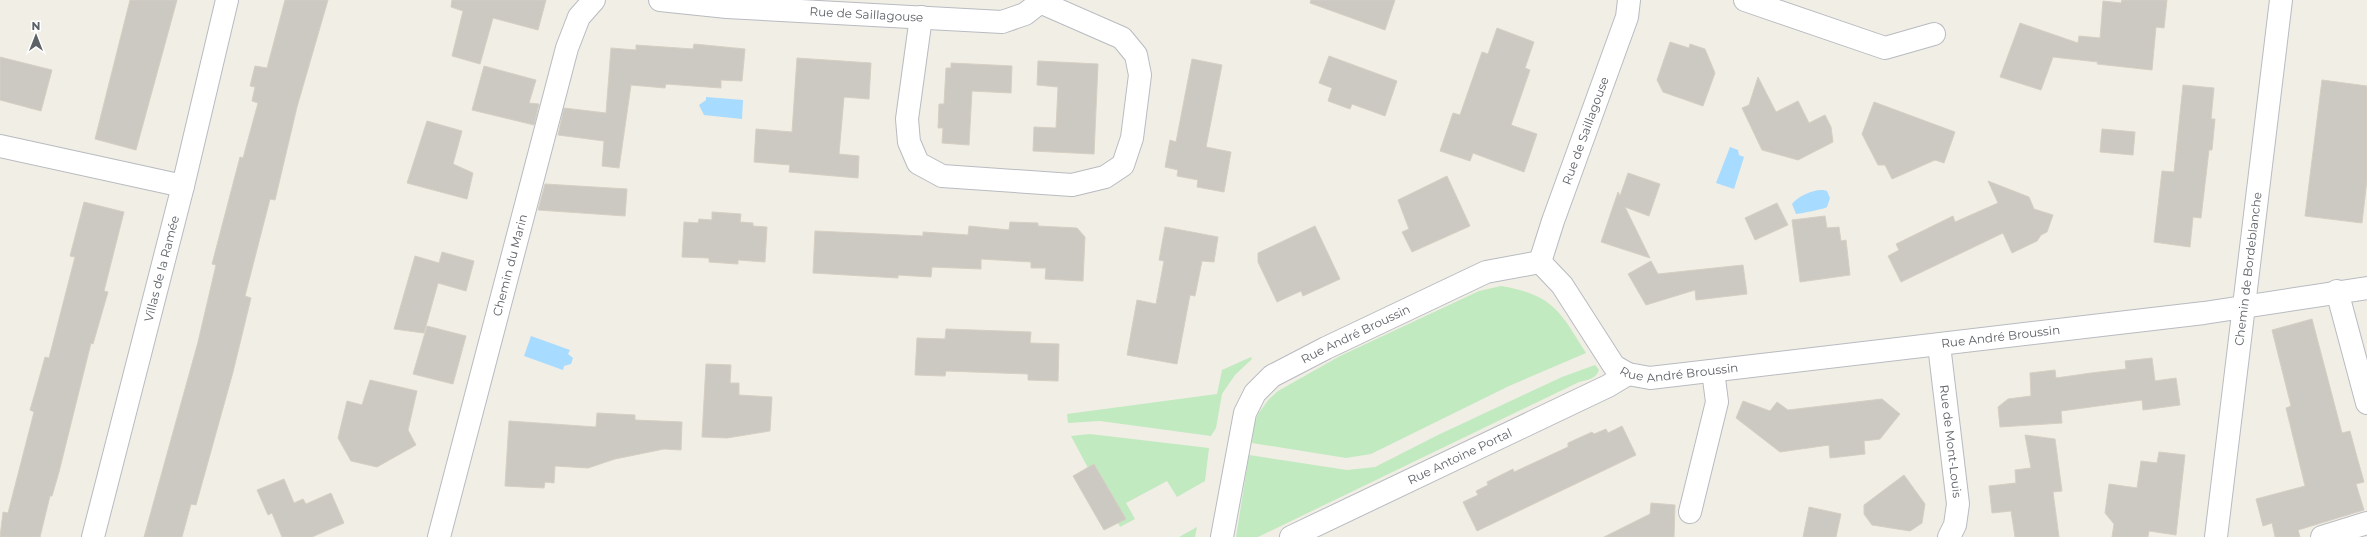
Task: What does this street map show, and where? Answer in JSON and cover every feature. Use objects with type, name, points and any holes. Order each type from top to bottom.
[{"type":"street","name":"Villas de la Ramée","points":[[93,537],[183,186],[227,0]]},
{"type":"street","name":"Chemin du Marin","points":[[439,537],[567,48],[579,16],[594,0]]},
{"type":"street","name":"Rue de Saillagouse","points":[[660,0],[727,7],[921,16],[1002,22],[1025,14],[1042,1]]},
{"type":"street","name":"Rue de Saillagouse","points":[[1540,262],[1553,221],[1628,17],[1629,0]]},
{"type":"street","points":[[1745,0],[1885,48],[1934,34]]},
{"type":"street","name":"Chemin de Bordeblanche","points":[[2216,537],[2281,0]]},
{"type":"street","points":[[921,16],[907,119],[909,142],[918,163],[942,176],[1072,185],[1105,177],[1123,165],[1132,138],[1140,74],[1136,55],[1122,38],[1042,1]]},
{"type":"street","points":[[0,146],[183,186]]},
{"type":"street","name":"Rue André Broussin","points":[[1222,537],[1237,447],[1245,413],[1255,393],[1272,376],[1326,348],[1486,272],[1540,262],[1562,285],[1614,366],[1628,374],[1650,378],[1939,345],[2245,307],[2337,291],[2367,288]]},
{"type":"street","points":[[2337,291],[2367,403]]},
{"type":"street","name":"Rue de Mont-Louis","points":[[1939,345],[1958,504],[1955,525],[1949,537]]},
{"type":"street","points":[[1690,512],[1717,402],[1713,371]]},
{"type":"street","name":"Rue Antoine Portal","points":[[1291,537],[1601,390],[1628,374]]},
{"type":"street","points":[[2322,537],[2367,523]]},
{"type":"green space","points":[[1501,286],[1533,294],[1544,300],[1562,316],[1586,353],[1509,386],[1371,454],[1346,458],[1252,443],[1253,428],[1258,414],[1269,399],[1278,391],[1340,356],[1479,291]]},
{"type":"green space","points":[[1251,357],[1252,359],[1235,375],[1222,394],[1216,428],[1211,436],[1100,421],[1068,423],[1067,414],[1217,394],[1222,370]]},
{"type":"green space","points":[[1595,365],[1599,370],[1598,373],[1591,379],[1579,382],[1258,537],[1236,537],[1249,455],[1347,470],[1375,467],[1438,435],[1562,377]]},
{"type":"green space","points":[[1090,434],[1209,448],[1205,481],[1177,497],[1167,481],[1126,503],[1135,519],[1120,527],[1118,523],[1125,518],[1094,464],[1088,468],[1071,436]]},
{"type":"green space","points":[[1197,527],[1195,537],[1179,537]]},
{"type":"water","points":[[706,97],[743,100],[742,119],[704,115],[699,105],[706,100]]},
{"type":"water","points":[[1730,147],[1738,150],[1739,155],[1744,157],[1734,189],[1716,183]]},
{"type":"water","points":[[1823,190],[1827,191],[1830,198],[1827,207],[1796,214],[1792,204],[1795,201],[1811,192]]},
{"type":"water","points":[[531,336],[570,350],[568,354],[573,358],[571,364],[564,366],[563,370],[524,356]]},
{"type":"building","points":[[130,0],[177,0],[136,150],[95,139]]},
{"type":"building","points":[[285,0],[328,0],[297,107],[275,200],[270,199],[245,296],[251,298],[233,372],[196,505],[191,504],[182,537],[144,537],[198,342],[216,265],[212,264],[240,157],[243,158],[258,103],[252,101],[255,87],[250,86],[255,66],[267,68]]},
{"type":"building","points":[[452,0],[546,0],[538,30],[493,18],[480,64],[452,56],[463,11],[451,7]]},
{"type":"building","points":[[1311,0],[1395,0],[1385,30],[1310,3]]},
{"type":"building","points":[[2122,0],[2167,0],[2164,28],[2156,27],[2152,70],[2097,64],[2098,62],[2053,57],[2041,90],[2000,77],[2020,23],[2078,43],[2079,36],[2100,38],[2103,1],[2121,3]]},
{"type":"building","points":[[1497,28],[1534,42],[1525,68],[1530,70],[1511,125],[1537,134],[1524,172],[1473,153],[1470,161],[1440,151],[1453,113],[1460,115],[1482,52],[1488,54]]},
{"type":"building","points":[[1670,42],[1689,48],[1690,44],[1705,49],[1715,73],[1703,106],[1663,92],[1657,80]]},
{"type":"building","points":[[694,44],[745,49],[742,81],[721,80],[721,88],[666,84],[665,88],[631,85],[619,168],[602,166],[604,141],[558,135],[564,108],[606,113],[611,48],[636,50],[636,45],[693,49]]},
{"type":"building","points":[[1329,56],[1397,81],[1385,116],[1352,104],[1350,109],[1328,101],[1332,88],[1319,83]]},
{"type":"building","points":[[0,57],[52,70],[41,111],[0,100]]},
{"type":"building","points":[[797,58],[871,63],[869,99],[844,97],[839,154],[859,156],[858,178],[789,172],[790,165],[754,162],[756,129],[792,132]]},
{"type":"building","points":[[1192,59],[1222,65],[1206,147],[1231,152],[1224,192],[1197,187],[1198,180],[1177,176],[1178,170],[1165,167],[1170,140],[1176,142]]},
{"type":"building","points":[[1038,61],[1098,64],[1094,154],[1033,151],[1034,127],[1056,128],[1058,87],[1037,85]]},
{"type":"building","points":[[951,63],[1012,66],[1011,93],[972,91],[969,145],[942,143],[943,128],[938,128],[939,104],[944,104],[946,68],[951,68]]},
{"type":"building","points":[[484,66],[536,80],[529,103],[539,104],[534,125],[472,110]]},
{"type":"building","points":[[1758,77],[1776,112],[1798,101],[1809,123],[1825,115],[1831,127],[1833,142],[1798,160],[1762,150],[1742,108],[1749,105]]},
{"type":"building","points":[[2322,80],[2367,86],[2367,180],[2362,223],[2305,216]]},
{"type":"building","points":[[2183,85],[2214,88],[2211,119],[2215,119],[2212,150],[2209,150],[2201,218],[2193,217],[2190,247],[2154,242],[2162,171],[2174,172]]},
{"type":"building","points":[[1874,102],[1955,132],[1944,163],[1935,160],[1892,179],[1885,165],[1878,165],[1862,134]]},
{"type":"building","points":[[427,121],[462,131],[453,164],[473,173],[467,199],[407,183]]},
{"type":"building","points":[[2102,129],[2135,132],[2133,155],[2100,152]]},
{"type":"building","points":[[1628,173],[1660,184],[1649,216],[1625,207],[1650,258],[1601,242],[1618,192],[1620,196]]},
{"type":"building","points":[[1447,176],[1470,226],[1412,252],[1402,232],[1409,229],[1398,200]]},
{"type":"building","points":[[1988,181],[2029,197],[2034,209],[2053,215],[2047,232],[2041,235],[2037,241],[2012,253],[2003,233],[1901,282],[1888,256],[1899,250],[1896,244],[1953,216],[1955,222],[1998,203]]},
{"type":"building","points":[[545,184],[627,189],[625,216],[538,210]]},
{"type":"building","points":[[84,202],[124,212],[104,291],[108,292],[93,344],[91,343],[59,472],[52,496],[50,496],[40,537],[0,537],[3,512],[8,513],[34,412],[30,410],[45,357],[49,358],[75,257],[70,256]]},
{"type":"building","points":[[1777,203],[1788,225],[1755,240],[1745,218]]},
{"type":"building","points":[[712,212],[741,214],[740,222],[753,223],[753,226],[767,227],[765,262],[738,260],[738,264],[709,262],[709,258],[682,257],[684,222],[698,223],[699,219],[712,220]]},
{"type":"building","points":[[1825,216],[1827,228],[1839,227],[1841,241],[1846,240],[1850,275],[1800,282],[1792,220]]},
{"type":"building","points":[[1010,222],[1038,223],[1038,226],[1077,228],[1085,237],[1083,281],[1045,279],[1046,268],[1031,268],[1031,262],[981,259],[981,269],[932,267],[931,277],[898,275],[898,278],[813,273],[815,231],[923,236],[923,232],[968,235],[969,226],[1009,230]]},
{"type":"building","points":[[1315,226],[1340,279],[1303,296],[1301,291],[1277,302],[1258,262],[1258,253]]},
{"type":"building","points":[[1165,227],[1218,237],[1214,262],[1202,261],[1195,296],[1190,295],[1177,364],[1127,355],[1137,300],[1156,304],[1164,261],[1159,260]]},
{"type":"building","points":[[442,252],[474,261],[466,291],[438,283],[424,333],[394,329],[415,256],[439,263]]},
{"type":"building","points":[[1651,261],[1658,274],[1743,265],[1747,294],[1696,300],[1695,290],[1646,305],[1628,274]]},
{"type":"building","points":[[2312,319],[2342,433],[2350,431],[2364,482],[2356,484],[2364,510],[2298,530],[2300,537],[2275,537],[2272,523],[2263,526],[2256,499],[2305,486],[2286,408],[2291,406],[2272,330]]},
{"type":"building","points":[[427,326],[466,336],[453,384],[413,374]]},
{"type":"building","points":[[946,329],[1031,332],[1030,343],[1059,344],[1058,381],[1028,380],[1028,374],[946,371],[945,376],[915,375],[917,338],[945,339]]},
{"type":"building","points":[[2152,358],[2155,381],[2176,378],[2180,405],[2143,410],[2142,400],[2061,411],[2062,423],[2000,427],[1998,407],[2008,399],[2031,396],[2030,373],[2055,370],[2056,378],[2126,369],[2125,361]]},
{"type":"building","points":[[706,364],[731,365],[730,383],[739,383],[739,395],[772,397],[770,431],[727,438],[702,437]]},
{"type":"building","points":[[370,380],[417,391],[408,430],[416,445],[377,467],[351,461],[338,438],[347,401],[362,405]]},
{"type":"building","points":[[1882,399],[1900,414],[1880,439],[1864,441],[1865,454],[1830,458],[1829,445],[1780,452],[1736,418],[1743,401],[1770,411],[1777,402],[1788,410]]},
{"type":"building","points":[[597,413],[635,415],[635,420],[682,422],[681,450],[664,449],[615,459],[588,468],[555,466],[554,483],[545,482],[544,488],[505,486],[509,421],[596,427]]},
{"type":"building","points":[[1622,426],[1636,455],[1477,531],[1463,502],[1478,495],[1476,491],[1488,485],[1487,482],[1513,469],[1514,472],[1568,447],[1568,443],[1592,432],[1594,434],[1606,429],[1608,433]]},
{"type":"building","points":[[2025,435],[2055,439],[2062,491],[2053,492],[2059,537],[2015,537],[2011,511],[1992,513],[1989,486],[2016,483],[2015,470],[2031,468]]},
{"type":"building","points":[[2159,452],[2185,455],[2176,535],[2149,531],[2148,537],[2112,537],[2114,524],[2105,513],[2109,484],[2137,488],[2141,461],[2157,463]]},
{"type":"building","points":[[1094,464],[1126,519],[1104,530],[1073,476]]},
{"type":"building","points":[[1904,475],[1925,504],[1922,523],[1910,531],[1872,525],[1864,514],[1864,505]]},
{"type":"building","points":[[284,479],[294,503],[303,499],[306,504],[331,493],[344,523],[312,537],[282,537],[272,513],[268,515],[257,490]]},
{"type":"building","points":[[1651,503],[1675,505],[1674,537],[1604,537],[1650,514]]},
{"type":"building","points":[[1809,507],[1841,514],[1836,537],[1803,537]]}]
